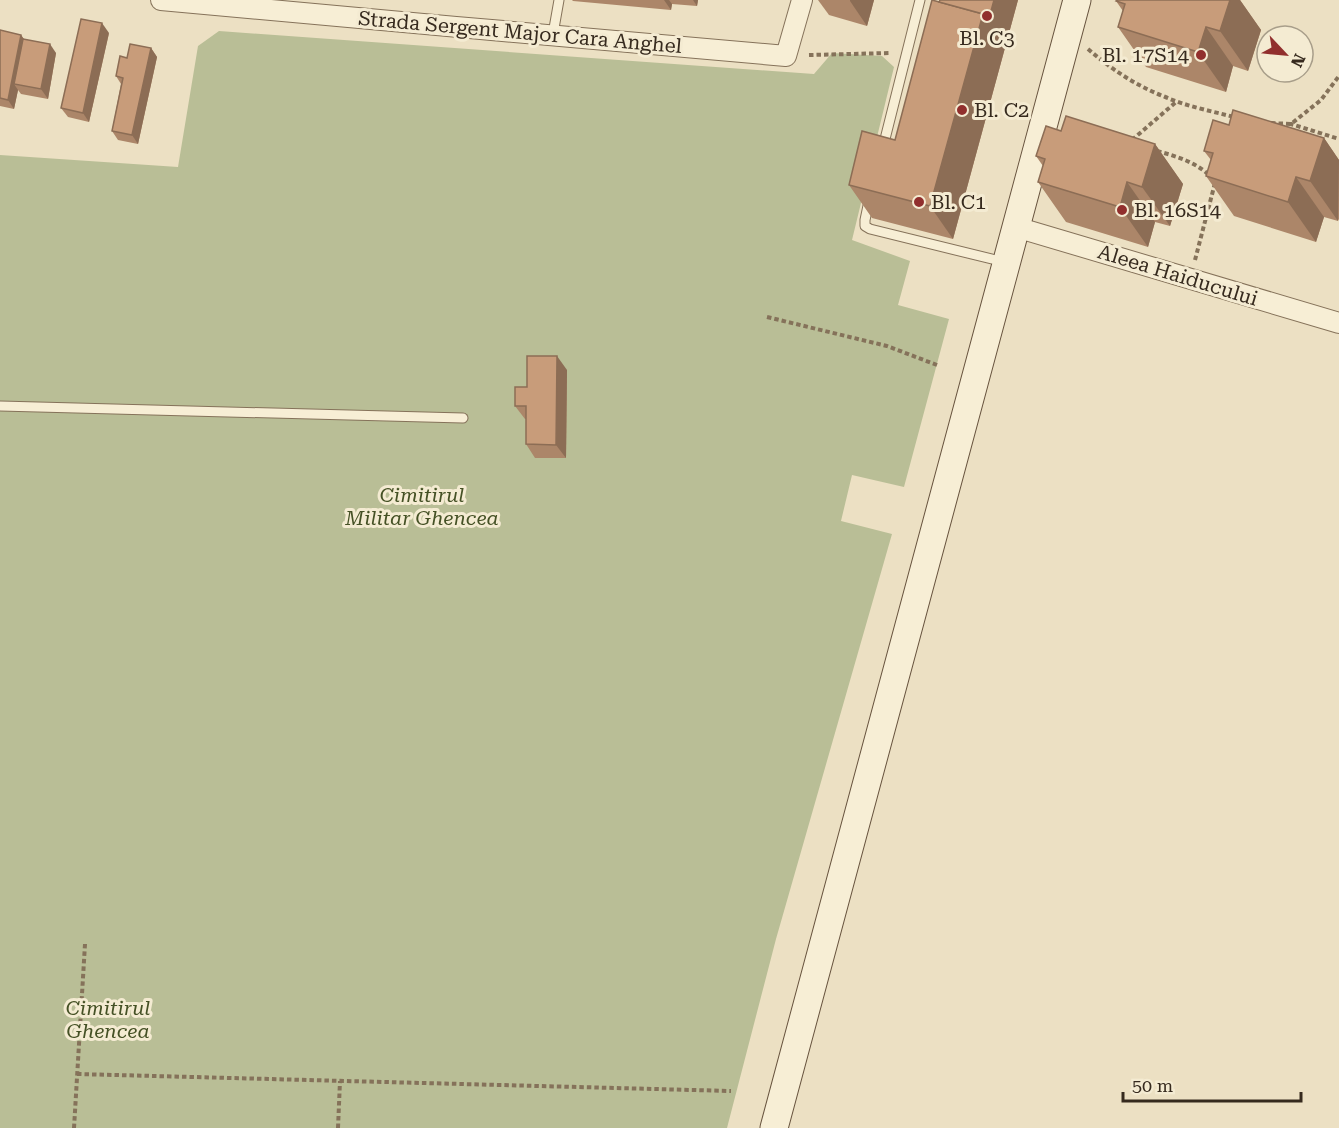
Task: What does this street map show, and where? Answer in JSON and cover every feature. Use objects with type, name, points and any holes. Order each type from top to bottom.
[{"type":"main road","points":[[774,1128],[1077,0]]},
{"type":"street","name":"Strada Sergent Major Cara Anghel","points":[[161,0],[254,4],[786,56]]},
{"type":"street","points":[[786,56],[802,0]]},
{"type":"street","name":"Aleea Haiducului","points":[[1016,227],[1339,323]]},
{"type":"lane","points":[[553,34],[559,0]]},
{"type":"lane","points":[[882,153],[920,0]]},
{"type":"lane","points":[[873,187],[865,220],[865,226],[870,229],[1006,263]]},
{"type":"lane","points":[[0,406],[463,418]]},
{"type":"path","points":[[1086,46],[1108,66],[1138,85],[1164,97],[1243,119]]},
{"type":"path","points":[[786,56],[907,53]]},
{"type":"path","points":[[1275,130],[1291,124],[1321,100],[1339,76]]},
{"type":"path","points":[[1126,145],[1177,101]]},
{"type":"path","points":[[1263,122],[1291,124],[1339,139]]},
{"type":"path","points":[[1154,151],[1179,157],[1203,169],[1215,181],[1190,278]]},
{"type":"path","points":[[767,317],[887,346],[937,365]]},
{"type":"path","points":[[74,1128],[85,944]]},
{"type":"path","points":[[77,1074],[731,1091]]},
{"type":"path","points":[[338,1128],[340,1081]]},
{"type":"green space","name":"Cimitirul Militar Ghencea","points":[[219,31],[814,74],[832,53],[882,56],[894,67],[852,240],[910,261],[898,305],[949,319],[904,487],[852,475],[841,521],[892,534],[776,939],[727,1128],[0,1128],[0,155],[178,167],[198,46]]},
{"type":"building","points":[[932,0],[983,14],[930,206],[849,185],[862,131],[895,140]]},
{"type":"building","points":[[940,0],[994,0],[988,22],[983,14],[939,2]]},
{"type":"building","points":[[1117,0],[1230,0],[1220,31],[1206,27],[1198,52],[1118,27],[1125,4]]},
{"type":"building","points":[[81,19],[102,23],[83,113],[61,108]]},
{"type":"building","points":[[0,30],[21,35],[8,100],[0,98]]},
{"type":"building","points":[[23,39],[50,44],[41,89],[14,84]]},
{"type":"building","points":[[130,44],[151,48],[132,135],[112,131],[123,78],[116,76],[120,56],[127,58]]},
{"type":"building","points":[[1233,110],[1324,138],[1310,181],[1296,177],[1288,202],[1206,176],[1213,153],[1204,151],[1213,120],[1229,125]]},
{"type":"building","points":[[1066,116],[1155,144],[1142,187],[1127,182],[1120,207],[1038,182],[1045,159],[1036,156],[1046,126],[1061,131]]},
{"type":"building","points":[[527,356],[557,356],[556,445],[526,444],[526,406],[515,406],[515,387],[527,387]]},
{"type":"place","name":"Bl. C3","points":[[987,16]]},
{"type":"place","name":"Bl. 17S14","points":[[1201,55]]},
{"type":"place","name":"Bl. C2","points":[[962,110]]},
{"type":"place","name":"Bl. C1","points":[[919,202]]},
{"type":"place","name":"Bl. 16S14","points":[[1122,210]]},
{"type":"park label","name":"Cimitirul Ghencea","points":[[108,1020]]}]
